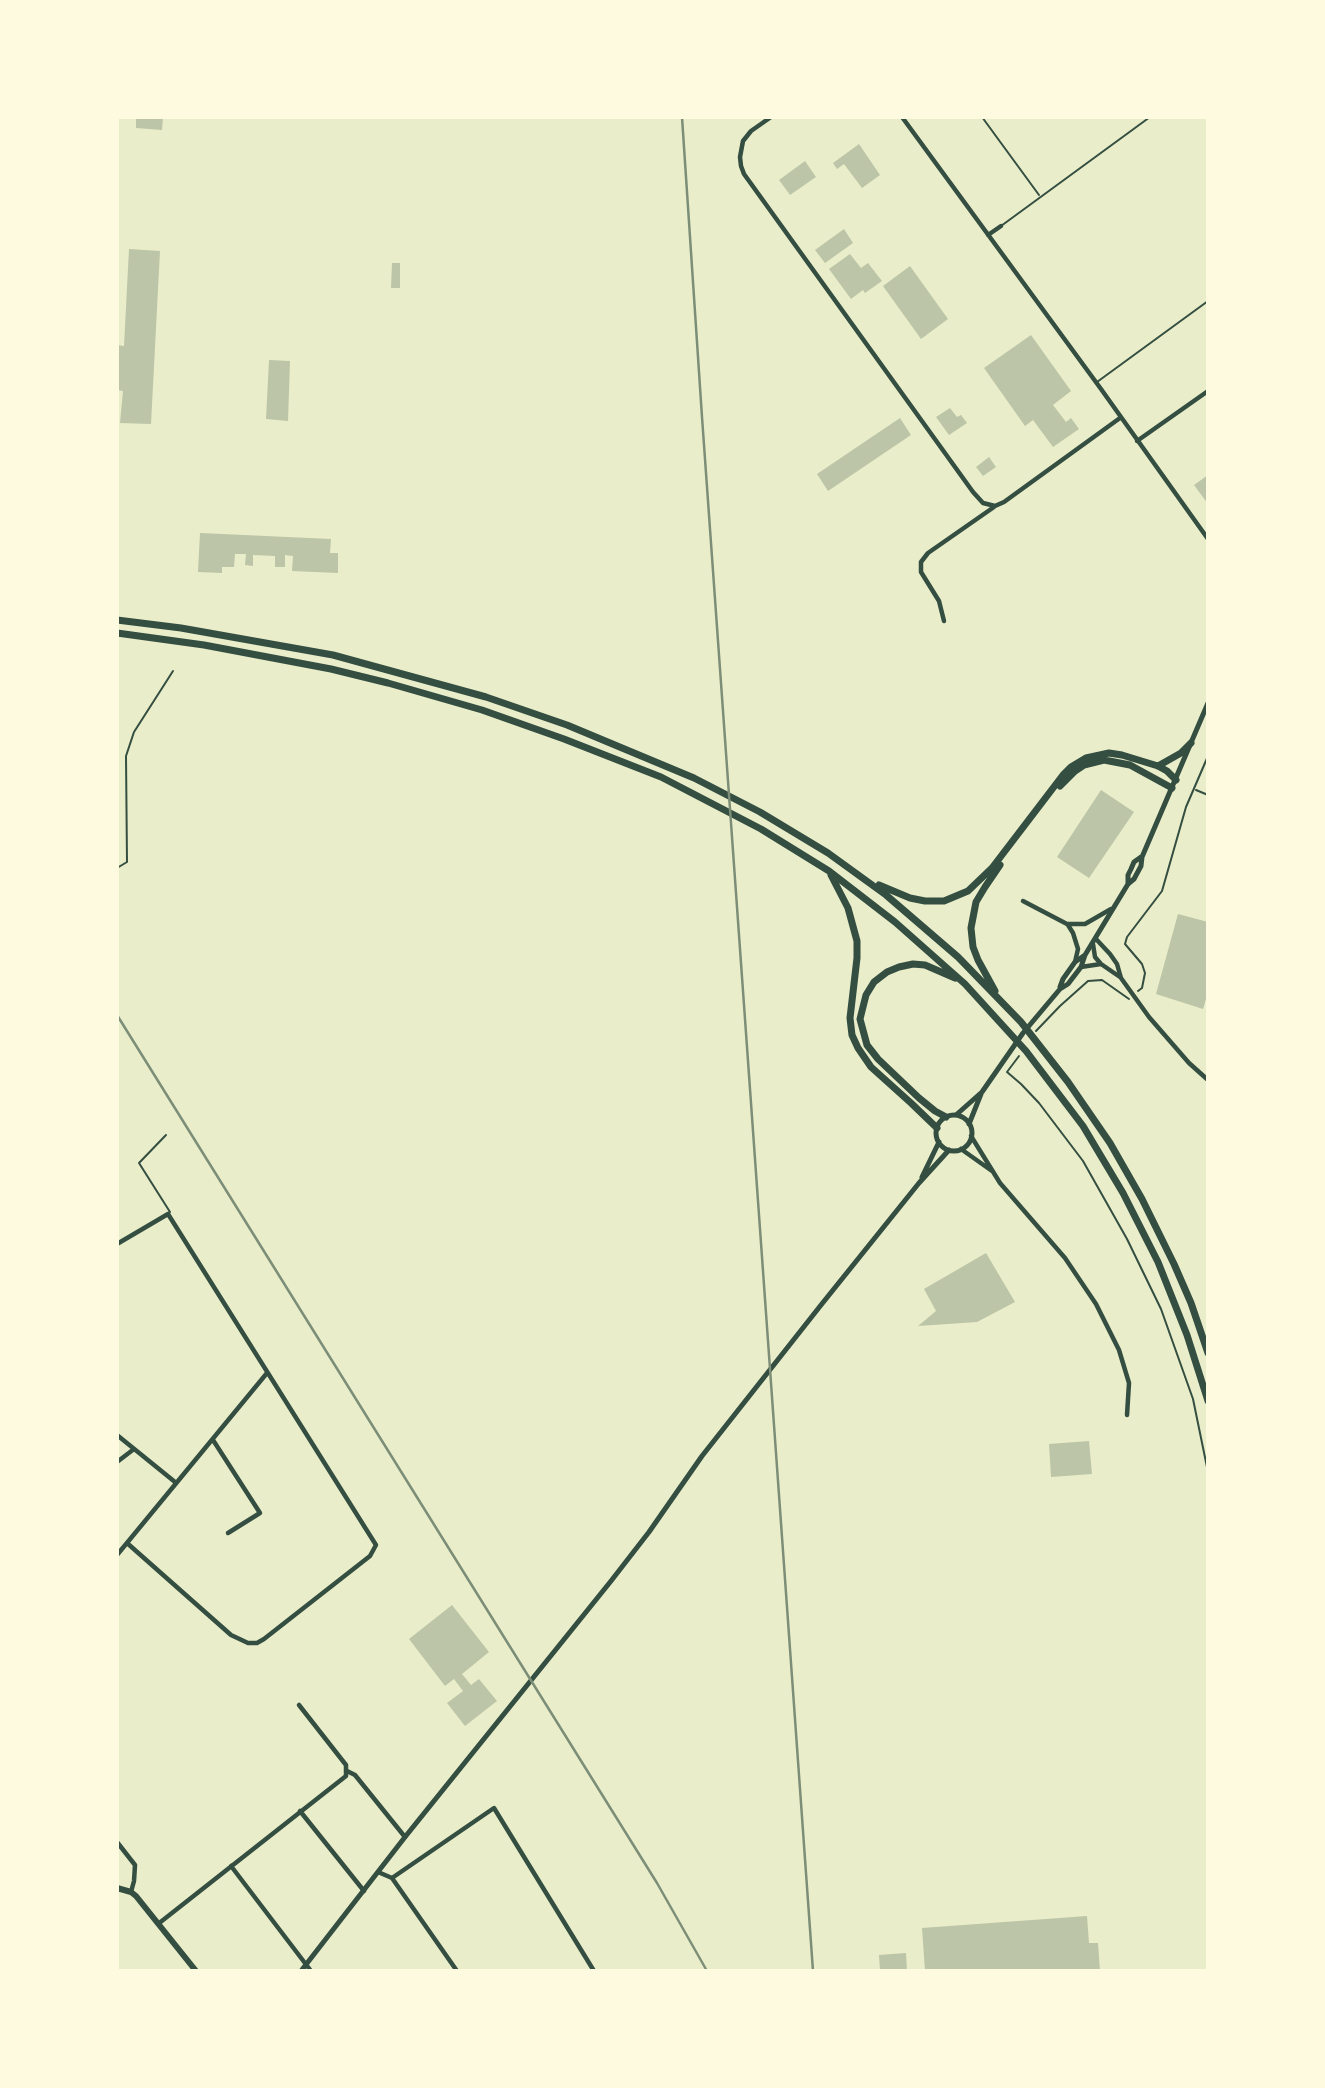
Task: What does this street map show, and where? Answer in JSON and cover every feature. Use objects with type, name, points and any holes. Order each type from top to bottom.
[{"type":"highway","points":[[117,620],[257,640],[332,655],[486,697],[567,725],[694,778],[760,812],[828,853],[867,880],[935,935],[999,998],[1068,1082],[1098,1125],[1142,1199],[1191,1303],[1208,1353]]},
{"type":"highway","points":[[117,633],[251,653],[343,672],[482,710],[661,777],[761,829],[829,871],[895,922],[965,984],[1013,1035],[1083,1126],[1123,1193],[1158,1262],[1188,1335],[1208,1401]]},
{"type":"highway","points":[[1158,766],[1181,753],[1191,743]]},
{"type":"highway","points":[[867,880],[919,900],[944,901],[960,895],[976,885],[992,868],[1063,775],[1078,762],[1096,755],[1122,755],[1158,766],[1176,779]]},
{"type":"highway","points":[[999,998],[973,947],[973,913],[985,887],[1065,781],[1084,765],[1095,761],[1113,761],[1130,765],[1172,788]]},
{"type":"highway","points":[[829,871],[848,908],[857,941],[858,958],[850,1018],[855,1041],[871,1067],[936,1128]]},
{"type":"highway","points":[[946,1117],[919,1098],[878,1059],[867,1045],[860,1019],[866,995],[874,982],[899,967],[925,965],[965,984]]},
{"type":"main road","points":[[117,1888],[131,1892],[196,1971]]},
{"type":"street","points":[[771,117],[751,131],[743,141],[740,157],[744,174],[973,492],[983,503],[995,506]]},
{"type":"street","points":[[902,117],[1208,539]]},
{"type":"street","points":[[988,235],[1001,226]]},
{"type":"street","points":[[1137,441],[1208,391]]},
{"type":"street","points":[[944,621],[939,601],[921,572],[921,562],[928,553],[1121,418]]},
{"type":"street","points":[[1059,989],[1068,984],[1081,967],[1085,955],[1128,884],[1135,879],[1208,703]]},
{"type":"street","points":[[1023,901],[1067,924],[1085,924],[1115,907]]},
{"type":"street","points":[[1067,924],[1078,949],[1075,962]]},
{"type":"street","points":[[1094,941],[1117,964],[1121,978]]},
{"type":"street","points":[[1094,941],[1095,957],[1121,978],[1175,1049],[1208,1080]]},
{"type":"street","points":[[1085,955],[1075,962],[1059,989],[1017,1041],[982,1092],[969,1124],[971,1136],[993,1172],[1032,1222],[1065,1258],[1096,1304],[1119,1350],[1129,1383],[1126,1415]]},
{"type":"street","points":[[1081,967],[1101,964]]},
{"type":"street","points":[[919,1183],[939,1142],[936,1128],[946,1117],[956,1115],[982,1092]]},
{"type":"street","points":[[956,1115],[969,1124]]},
{"type":"street","points":[[939,1142],[950,1150],[961,1149],[966,1146],[971,1136]]},
{"type":"street","points":[[961,1149],[993,1172]]},
{"type":"street","points":[[301,1971],[611,1581],[702,1456],[919,1183],[950,1150]]},
{"type":"street","points":[[117,1244],[167,1214],[374,1541],[375,1548],[373,1553],[264,1639],[257,1643],[248,1643],[231,1635],[127,1543]]},
{"type":"street","points":[[117,1555],[268,1373]]},
{"type":"street","points":[[117,1435],[175,1482]]},
{"type":"street","points":[[213,1440],[260,1513],[229,1533]]},
{"type":"street","points":[[117,1462],[134,1448]]},
{"type":"street","points":[[299,1705],[346,1768],[355,1775],[405,1837]]},
{"type":"street","points":[[158,1924],[346,1776],[346,1768]]},
{"type":"street","points":[[392,1878],[494,1808],[594,1971]]},
{"type":"street","points":[[300,1811],[364,1891]]},
{"type":"street","points":[[117,1842],[135,1865],[131,1892]]},
{"type":"street","points":[[231,1866],[311,1971]]},
{"type":"street","points":[[378,1872],[392,1878],[457,1971]]},
{"type":"lane","points":[[982,117],[1040,197]]},
{"type":"lane","points":[[1001,226],[1150,117]]},
{"type":"lane","points":[[1096,382],[1208,302]]},
{"type":"lane","points":[[166,1135],[139,1163],[170,1212],[167,1214]]},
{"type":"path","points":[[117,868],[127,862],[126,756],[134,732],[173,671]]},
{"type":"path","points":[[1051,1016],[1084,984],[1096,979],[1107,983],[1128,1000],[1142,988],[1145,973],[1142,964],[1125,944],[1127,937],[1162,891],[1186,807],[1208,756]]},
{"type":"path","points":[[1195,789],[1208,795]]},
{"type":"path","points":[[1007,1072],[1038,1103],[1083,1161],[1136,1256],[1161,1309],[1193,1399],[1208,1472]]},
{"type":"building","points":[[136,117],[163,117],[162,130],[136,128]]},
{"type":"building","points":[[859,144],[880,175],[862,188],[844,164],[837,169],[833,163]]},
{"type":"building","points":[[805,161],[816,177],[790,195],[779,180]]},
{"type":"building","points":[[844,229],[853,243],[825,263],[815,250]]},
{"type":"building","points":[[129,249],[160,251],[151,424],[120,423],[123,391],[117,390],[117,345],[124,346]]},
{"type":"building","points":[[850,254],[861,268],[868,263],[882,281],[851,299],[829,269]]},
{"type":"building","points":[[392,263],[400,263],[400,288],[391,288]]},
{"type":"building","points":[[910,266],[948,319],[921,339],[883,286]]},
{"type":"building","points":[[1031,335],[1071,391],[1053,405],[1066,422],[1071,418],[1079,429],[1053,447],[1033,420],[1025,426],[984,368]]},
{"type":"building","points":[[269,360],[290,361],[288,421],[266,419]]},
{"type":"building","points":[[950,408],[957,417],[961,415],[967,423],[949,435],[936,417]]},
{"type":"building","points":[[900,418],[911,435],[828,491],[817,474]]},
{"type":"building","points":[[989,457],[996,467],[983,476],[976,467]]},
{"type":"building","points":[[1208,475],[1208,504],[1194,485]]},
{"type":"building","points":[[200,533],[331,539],[330,553],[338,553],[338,573],[292,571],[293,556],[285,555],[285,567],[275,567],[275,556],[253,555],[253,566],[245,565],[246,554],[235,554],[234,567],[222,567],[222,573],[198,572]]},
{"type":"building","points":[[1101,790],[1134,812],[1089,878],[1057,857]]},
{"type":"building","points":[[1178,914],[1208,922],[1208,992],[1203,1009],[1156,994]]},
{"type":"building","points":[[986,1253],[1015,1302],[977,1322],[918,1326],[936,1311],[924,1289]]},
{"type":"building","points":[[1089,1441],[1092,1474],[1051,1477],[1049,1444]]},
{"type":"building","points":[[452,1605],[489,1652],[462,1674],[471,1685],[479,1679],[497,1701],[465,1726],[447,1703],[463,1691],[454,1679],[445,1686],[409,1639]]},
{"type":"building","points":[[1087,1916],[1089,1943],[1098,1943],[1100,1971],[925,1971],[922,1928]]},
{"type":"building","points":[[906,1953],[907,1971],[880,1971],[879,1955]]},
{"type":"railway","points":[[682,117],[813,1971]]},
{"type":"railway","points":[[117,1015],[657,1883],[707,1971]]}]
